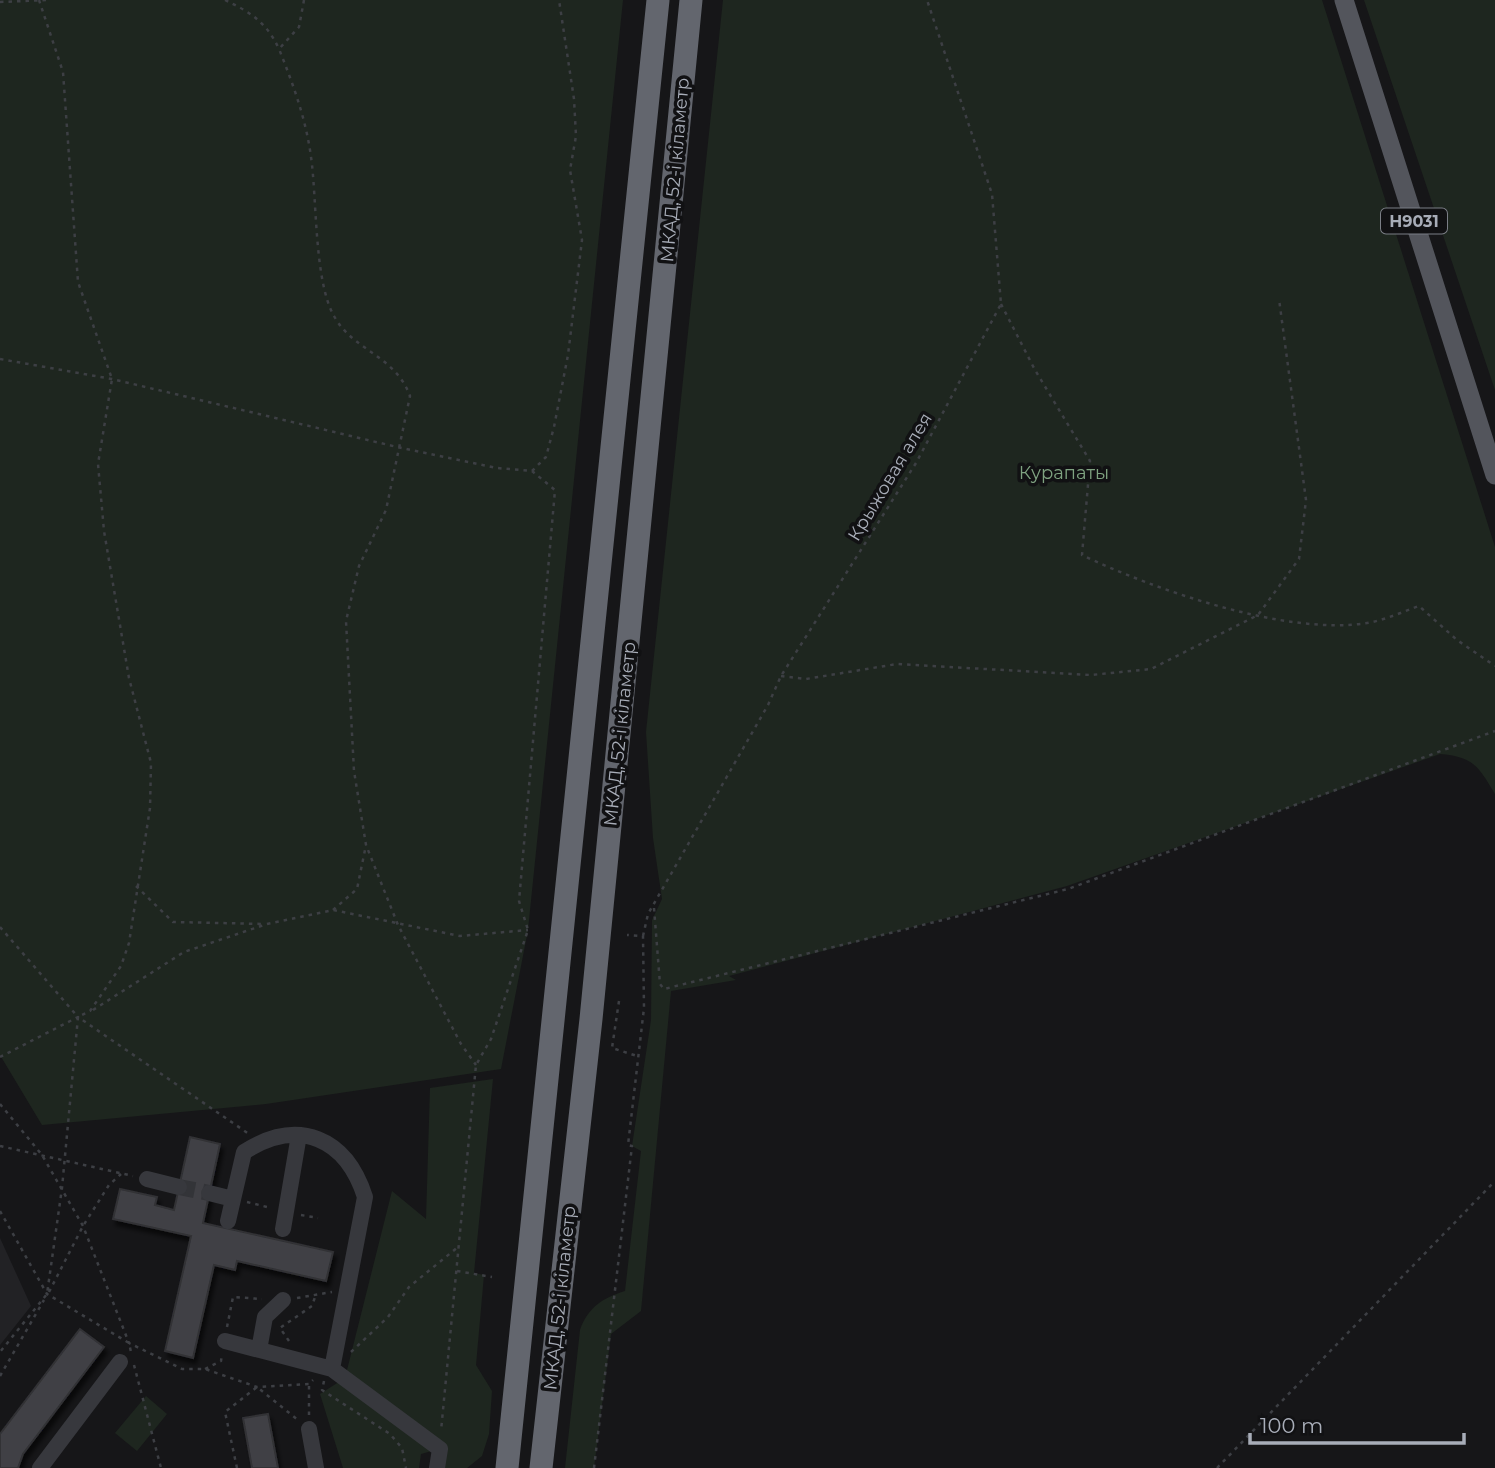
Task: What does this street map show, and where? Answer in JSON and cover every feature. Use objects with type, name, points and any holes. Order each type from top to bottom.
[{"type":"highway","name":"МКАД, 52-і кіламетр","points":[[507,1468],[657,0]]},
{"type":"highway","name":"МКАД, 52-і кіламетр","points":[[541,1468],[591,1019],[691,0]]},
{"type":"main road","name":"Н9031","points":[[1344,0],[1495,475]]},
{"type":"lane","points":[[283,1229],[299,1135]]},
{"type":"lane","points":[[228,1221],[244,1152],[261,1141],[299,1135],[315,1136],[332,1144],[358,1176],[365,1197],[330,1366]]},
{"type":"lane","points":[[147,1179],[179,1187]]},
{"type":"lane","points":[[209,1193],[233,1199]]},
{"type":"lane","points":[[259,1350],[265,1317],[283,1300]]},
{"type":"lane","points":[[225,1341],[330,1366],[440,1449],[438,1468]]},
{"type":"lane","points":[[40,1468],[120,1362]]},
{"type":"lane","points":[[309,1429],[316,1468]]},
{"type":"path","points":[[39,0],[63,72],[78,282],[112,379],[98,464],[104,531],[130,678],[151,763],[150,808],[129,943],[121,966],[90,1012]]},
{"type":"path","points":[[0,2],[47,0]]},
{"type":"path","points":[[225,0],[254,14],[270,30],[299,99],[311,155],[324,280],[334,316],[360,344],[390,363],[404,381],[410,396],[397,447],[386,510],[359,566],[346,621],[354,771],[366,845],[398,925],[461,1044],[476,1065]]},
{"type":"path","points":[[279,49],[299,27],[304,0]]},
{"type":"path","points":[[532,471],[546,457],[554,427],[568,355],[582,240],[570,170],[576,136],[574,99],[559,0]]},
{"type":"path","points":[[926,0],[992,194],[1001,304],[1035,370],[1090,461],[1082,555],[1132,579],[1258,615],[1321,625],[1368,622],[1419,606],[1457,640],[1495,666]]},
{"type":"path","points":[[781,676],[806,679],[897,664],[1091,675],[1151,669],[1258,615],[1299,559],[1306,500],[1279,299]]},
{"type":"path","name":"Крыжовая алея","points":[[643,936],[654,905],[768,705],[781,676],[916,463],[1001,304]]},
{"type":"path","points":[[0,359],[112,379],[397,447],[497,468],[532,471],[555,490],[519,901],[528,930],[491,1039],[476,1065],[440,1449]]},
{"type":"path","points":[[654,905],[660,984],[664,989],[1068,889],[1495,731]]},
{"type":"path","points":[[333,910],[356,889],[366,845]]},
{"type":"path","points":[[136,886],[173,922],[267,924]]},
{"type":"path","points":[[0,1057],[90,1012],[184,952],[267,924],[333,910],[460,936],[528,930]]},
{"type":"path","points":[[0,927],[78,1017],[261,1141]]},
{"type":"path","points":[[594,1468],[631,1160],[632,1146],[628,1145],[645,1008],[643,936],[627,935]]},
{"type":"path","points":[[619,1001],[612,1048],[638,1056]]},
{"type":"path","points":[[0,1352],[47,1294],[62,1188],[78,1017]]},
{"type":"path","points":[[0,1104],[41,1155],[83,1226],[129,1343],[161,1468]]},
{"type":"path","points":[[0,1146],[147,1179]]},
{"type":"path","points":[[0,1374],[83,1226],[109,1185],[121,1174]]},
{"type":"path","points":[[1217,1468],[1495,1181]]},
{"type":"path","points":[[0,1211],[47,1294],[129,1343],[182,1369],[205,1369],[257,1387],[309,1429]]},
{"type":"path","points":[[237,1468],[225,1412],[257,1387],[309,1384],[350,1353],[388,1317],[410,1287],[458,1247]]},
{"type":"path","points":[[456,1270],[492,1277]]},
{"type":"path","points":[[297,1360],[281,1328],[312,1306],[316,1294]]},
{"type":"path","points":[[205,1369],[221,1361],[225,1341]]},
{"type":"path","points":[[330,1366],[322,1390],[390,1434],[402,1448],[406,1468]]},
{"type":"path","points":[[309,1384],[309,1429]]},
{"type":"shaded area","points":[[0,1238],[31,1306],[0,1345]]},
{"type":"green space","points":[[0,0],[623,0],[528,930],[501,1069],[266,1104],[42,1125],[0,1055]]},
{"type":"green space","name":"Курапаты","points":[[723,0],[1322,0],[1495,547],[1495,794],[1474,765],[1461,758],[1440,754],[1067,886],[729,976],[736,980],[671,991],[641,1311],[611,1334],[594,1468],[565,1468],[580,1330],[587,1315],[597,1304],[625,1291],[641,1151],[632,1146],[651,1020],[652,920],[662,899],[653,838],[646,732]]},
{"type":"green space","points":[[1364,0],[1495,0],[1495,390]]},
{"type":"green space","points":[[493,1079],[474,1273],[484,1275],[476,1365],[492,1391],[489,1434],[482,1456],[467,1468],[437,1468],[439,1449],[421,1454],[419,1468],[343,1468],[320,1394],[345,1378],[392,1191],[426,1219],[430,1088]]},
{"type":"green space","points":[[146,1396],[167,1414],[137,1451],[115,1433]]},
{"type":"building","points":[[190,1137],[220,1144],[203,1223],[333,1252],[326,1281],[237,1261],[235,1270],[214,1265],[193,1358],[165,1351],[191,1236],[113,1219],[120,1189],[157,1197],[155,1205],[174,1210]]},
{"type":"building","points":[[80,1329],[104,1347],[23,1454],[18,1468],[0,1468],[0,1434]]},
{"type":"building","points":[[268,1414],[278,1468],[252,1468],[243,1418]]},
{"type":"tunnel","points":[[179,1187],[209,1193]]}]
